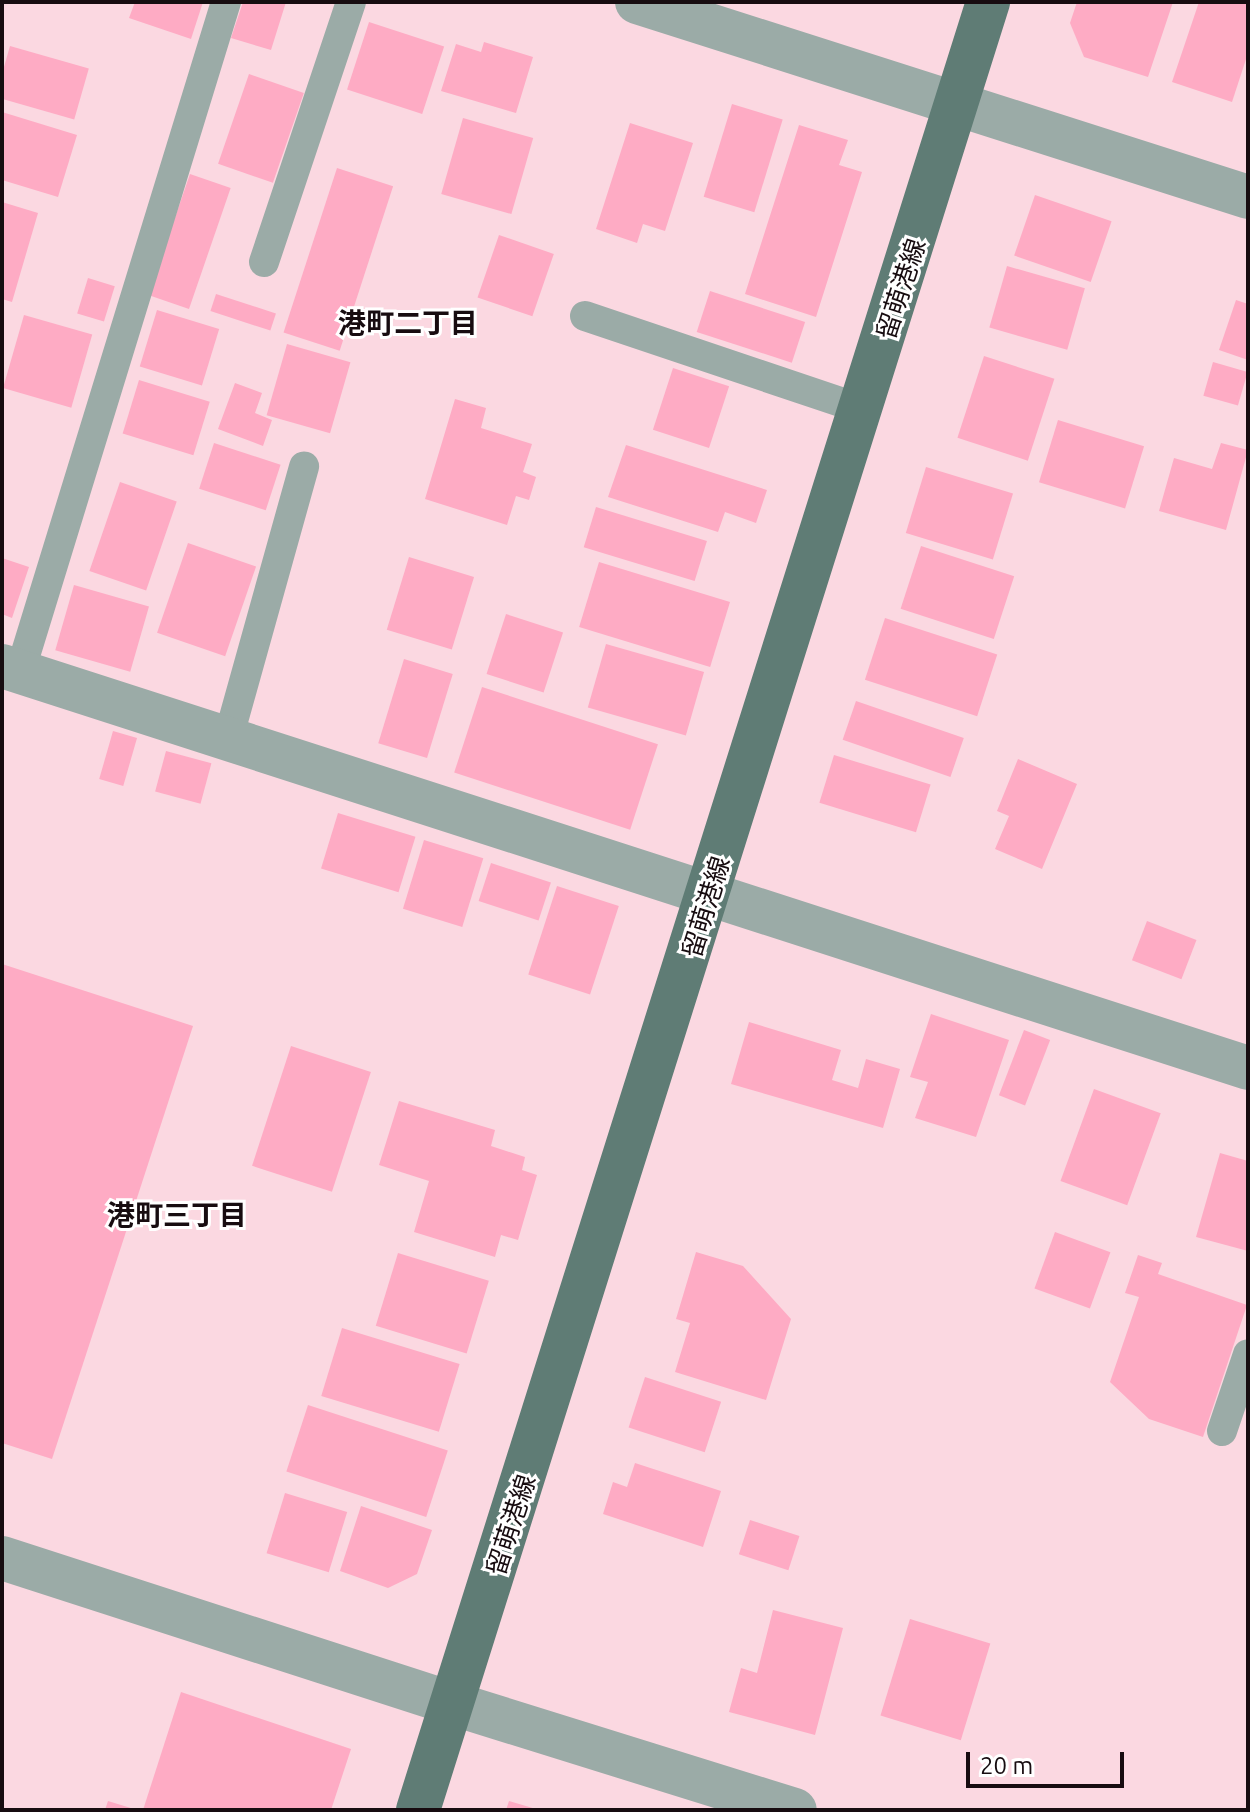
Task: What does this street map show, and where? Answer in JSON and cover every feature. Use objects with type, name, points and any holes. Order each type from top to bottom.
[{"type":"main road","name":"留萌港線","points":[[418,1810],[657,1067],[988,2]]},
{"type":"street","points":[[637,2],[1248,197]]},
{"type":"street","points":[[11,669],[1248,1068]]},
{"type":"street","points":[[2,1558],[795,1810]]},
{"type":"lane","points":[[11,669],[226,2]]},
{"type":"lane","points":[[264,262],[351,2]]},
{"type":"lane","points":[[585,316],[862,409]]},
{"type":"lane","points":[[228,739],[304,466]]},
{"type":"lane","points":[[1222,1431],[1248,1354]]},
{"type":"building","points":[[135,2],[203,2],[191,39],[129,18]]},
{"type":"building","points":[[243,2],[286,2],[271,50],[231,38]]},
{"type":"building","points":[[1077,2],[1173,2],[1148,77],[1084,57],[1070,23]]},
{"type":"building","points":[[1199,2],[1248,4],[1248,53],[1232,102],[1172,82]]},
{"type":"building","points":[[369,22],[444,46],[422,114],[347,90]]},
{"type":"building","points":[[484,42],[533,57],[516,113],[441,91],[456,44],[481,52]]},
{"type":"building","points":[[10,46],[89,69],[74,120],[2,99],[2,74]]},
{"type":"building","points":[[249,74],[304,93],[273,183],[218,164]]},
{"type":"building","points":[[732,104],[783,119],[754,212],[704,197]]},
{"type":"building","points":[[2,112],[77,135],[58,197],[2,180]]},
{"type":"building","points":[[463,118],[533,138],[511,214],[441,194]]},
{"type":"building","points":[[630,123],[693,143],[665,231],[643,224],[637,243],[596,229]]},
{"type":"building","points":[[799,125],[848,140],[839,165],[862,172],[816,317],[745,294]]},
{"type":"building","points":[[337,168],[393,186],[340,351],[284,333]]},
{"type":"building","points":[[190,174],[231,188],[189,309],[148,295]]},
{"type":"building","points":[[1035,195],[1112,221],[1091,282],[1014,256]]},
{"type":"building","points":[[2,202],[38,213],[12,302],[2,299]]},
{"type":"building","points":[[499,235],[554,254],[532,316],[478,297]]},
{"type":"building","points":[[1007,266],[1085,288],[1067,350],[989,328]]},
{"type":"building","points":[[88,278],[115,286],[104,322],[77,313]]},
{"type":"building","points":[[710,291],[805,322],[792,363],[697,332]]},
{"type":"building","points":[[216,294],[276,313],[270,331],[210,311]]},
{"type":"building","points":[[1236,300],[1248,304],[1248,360],[1219,350]]},
{"type":"building","points":[[157,310],[219,329],[202,385],[140,366]]},
{"type":"building","points":[[24,315],[92,335],[71,408],[3,388]]},
{"type":"building","points":[[287,344],[350,362],[330,433],[267,415]]},
{"type":"building","points":[[984,356],[1054,379],[1028,461],[957,438]]},
{"type":"building","points":[[1213,362],[1248,372],[1238,406],[1203,396]]},
{"type":"building","points":[[673,368],[729,386],[709,448],[653,430]]},
{"type":"building","points":[[139,380],[210,402],[193,455],[123,434]]},
{"type":"building","points":[[235,383],[262,393],[255,413],[272,420],[263,446],[218,429]]},
{"type":"building","points":[[455,399],[486,408],[481,428],[532,444],[523,472],[536,477],[529,500],[516,496],[507,525],[425,499]]},
{"type":"building","points":[[1058,420],[1144,446],[1125,508],[1039,482]]},
{"type":"building","points":[[214,443],[281,465],[266,510],[199,489]]},
{"type":"building","points":[[1221,443],[1248,450],[1226,530],[1159,511],[1174,458],[1212,469]]},
{"type":"building","points":[[626,445],[767,490],[756,523],[725,512],[718,532],[608,497]]},
{"type":"building","points":[[926,467],[1013,494],[993,560],[906,533]]},
{"type":"building","points":[[120,482],[177,502],[146,590],[89,571]]},
{"type":"building","points":[[596,507],[707,541],[695,581],[584,547]]},
{"type":"building","points":[[188,543],[256,566],[225,656],[157,633]]},
{"type":"building","points":[[921,546],[1014,576],[994,639],[901,609]]},
{"type":"building","points":[[409,557],[474,577],[452,650],[387,630]]},
{"type":"building","points":[[2,558],[29,567],[12,618],[2,614]]},
{"type":"building","points":[[599,562],[730,602],[710,667],[579,627]]},
{"type":"building","points":[[74,585],[149,606],[130,672],[55,650]]},
{"type":"building","points":[[506,614],[563,633],[544,692],[487,674]]},
{"type":"building","points":[[885,618],[997,654],[977,716],[865,680]]},
{"type":"building","points":[[606,644],[704,672],[686,736],[588,707]]},
{"type":"building","points":[[404,659],[453,674],[427,758],[378,743]]},
{"type":"building","points":[[482,687],[658,744],[630,830],[454,773]]},
{"type":"building","points":[[856,701],[964,738],[950,777],[843,740]]},
{"type":"building","points":[[113,731],[137,738],[123,786],[99,779]]},
{"type":"building","points":[[166,751],[211,763],[201,804],[155,792]]},
{"type":"building","points":[[834,755],[931,785],[916,832],[819,803]]},
{"type":"building","points":[[1018,759],[1077,784],[1042,869],[995,849],[1009,816],[997,811]]},
{"type":"building","points":[[338,813],[415,837],[399,892],[321,868]]},
{"type":"building","points":[[424,840],[483,858],[462,927],[403,909]]},
{"type":"building","points":[[491,863],[551,882],[539,921],[479,901]]},
{"type":"building","points":[[557,886],[619,906],[590,995],[528,974]]},
{"type":"building","points":[[1147,921],[1196,940],[1181,979],[1132,960]]},
{"type":"building","points":[[2,964],[193,1026],[52,1459],[2,1443]]},
{"type":"building","points":[[931,1014],[1009,1040],[976,1137],[915,1118],[928,1082],[910,1077]]},
{"type":"building","points":[[749,1022],[841,1050],[832,1080],[858,1088],[866,1059],[900,1069],[883,1128],[731,1084]]},
{"type":"building","points":[[1024,1030],[1050,1040],[1025,1105],[999,1095]]},
{"type":"building","points":[[291,1046],[371,1072],[332,1192],[252,1166]]},
{"type":"building","points":[[1094,1089],[1161,1113],[1127,1205],[1060,1181]]},
{"type":"building","points":[[399,1101],[495,1130],[491,1146],[525,1157],[522,1170],[537,1175],[518,1240],[501,1235],[495,1257],[414,1232],[429,1181],[379,1165]]},
{"type":"building","points":[[1220,1153],[1248,1161],[1248,1251],[1196,1237]]},
{"type":"building","points":[[1055,1232],[1110,1252],[1090,1309],[1034,1288]]},
{"type":"building","points":[[696,1252],[743,1266],[791,1319],[766,1400],[675,1372],[690,1323],[676,1319]]},
{"type":"building","points":[[398,1253],[489,1281],[467,1353],[376,1326]]},
{"type":"building","points":[[1138,1255],[1162,1263],[1158,1274],[1247,1305],[1203,1437],[1149,1419],[1110,1382],[1139,1297],[1125,1293]]},
{"type":"building","points":[[342,1328],[460,1364],[439,1432],[321,1396]]},
{"type":"building","points":[[645,1377],[721,1402],[705,1452],[629,1427]]},
{"type":"building","points":[[308,1405],[448,1450],[426,1517],[286,1472]]},
{"type":"building","points":[[635,1463],[721,1491],[703,1547],[603,1514],[613,1482],[627,1487]]},
{"type":"building","points":[[285,1493],[347,1512],[329,1572],[267,1553]]},
{"type":"building","points":[[361,1506],[432,1530],[417,1574],[388,1588],[340,1571]]},
{"type":"building","points":[[750,1520],[799,1536],[788,1570],[739,1554]]},
{"type":"building","points":[[773,1610],[843,1628],[815,1735],[729,1712],[741,1668],[757,1673]]},
{"type":"building","points":[[910,1619],[990,1644],[961,1740],[880,1716]]},
{"type":"building","points":[[181,1692],[351,1749],[331,1810],[143,1810]]},
{"type":"building","points":[[108,1801],[134,1809],[134,1810],[105,1810]]},
{"type":"building","points":[[509,1801],[536,1809],[536,1810],[506,1810]]},
{"type":"district","name":"港町二丁目","points":[[408,323]]},
{"type":"district","name":"港町三丁目","points":[[177,1215]]}]
